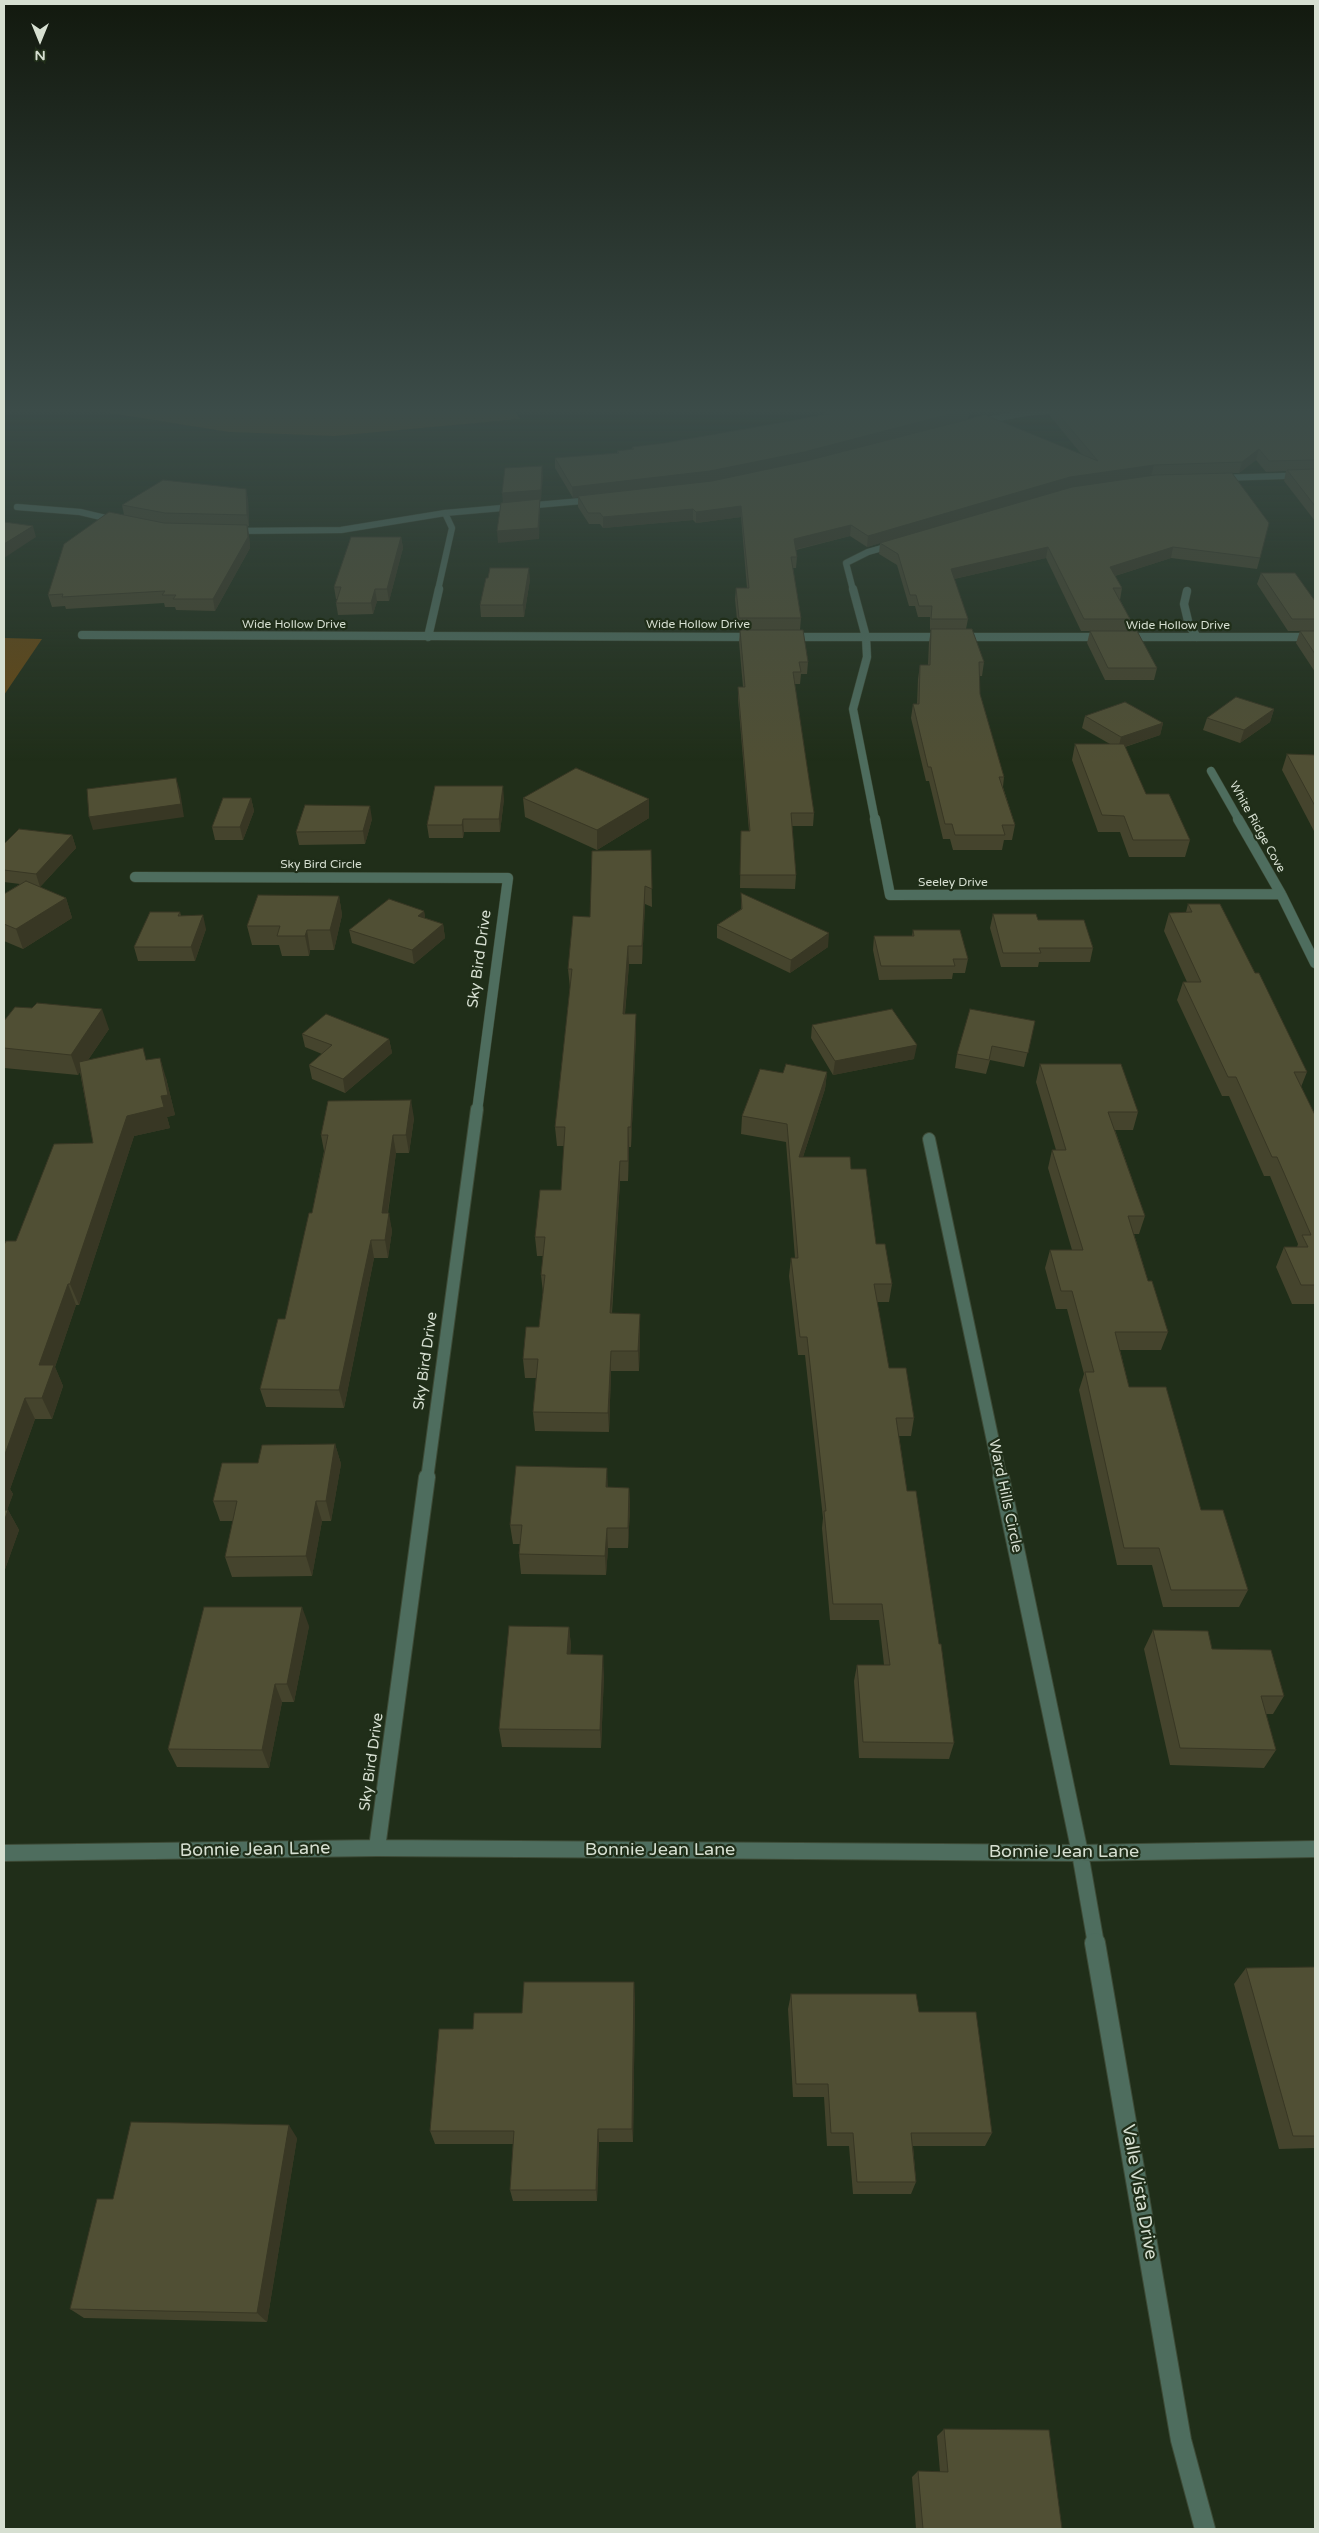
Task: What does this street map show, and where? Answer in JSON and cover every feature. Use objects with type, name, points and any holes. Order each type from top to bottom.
[{"type":"street","points":[[225,530],[293,532],[341,530],[366,526]]},
{"type":"street","points":[[428,636],[451,526]]},
{"type":"street","points":[[866,637],[846,563],[868,552],[907,541]]},
{"type":"street","points":[[1187,591],[1184,604],[1189,625],[1197,637]]},
{"type":"street","name":"Wide Hollow Drive","points":[[82,635],[767,637]]},
{"type":"street","name":"Wide Hollow Drive","points":[[777,637],[1109,637]]},
{"type":"street","name":"Seeley Drive","points":[[866,637],[866,657],[852,708],[890,895],[1281,894]]},
{"type":"street","name":"Wide Hollow Drive","points":[[1119,637],[1315,637]]},
{"type":"street","name":"White Ridge Cove","points":[[1211,771],[1281,894]]},
{"type":"street","name":"Sky Bird Circle","points":[[135,877],[508,878]]},
{"type":"street","name":"Sky Bird Drive","points":[[376,1848],[508,878]]},
{"type":"street","points":[[1281,894],[1315,963]]},
{"type":"street","name":"Ward Hills Circle","points":[[929,1139],[1080,1853]]},
{"type":"street","name":"Bonnie Jean Lane","points":[[4,1853],[376,1848],[1080,1853],[1315,1849]]},
{"type":"street","name":"Valle Vista Drive","points":[[1080,1853],[1181,2440],[1205,2529]]},
{"type":"shaded area","points":[[4,638],[42,639],[4,695]]},
{"type":"building","points":[[4,526],[33,526],[4,544]]},
{"type":"building","points":[[89,526],[247,526],[248,537],[213,599],[173,599],[176,595],[162,595],[165,591],[62,597],[63,594],[48,595],[64,544]]},
{"type":"building","points":[[498,526],[538,526],[538,528],[497,531]]},
{"type":"building","points":[[743,526],[846,526],[794,539],[797,557],[791,557],[801,618],[739,618],[736,588],[749,588]]},
{"type":"building","points":[[853,526],[902,526],[868,536]]},
{"type":"building","points":[[938,526],[1268,526],[1260,558],[1173,547],[1110,567],[1122,588],[1113,588],[1130,619],[1084,619],[1048,547],[951,569],[968,619],[931,619],[932,606],[919,606],[916,595],[910,595],[898,554],[880,543]]},
{"type":"building","points":[[351,537],[401,537],[387,589],[375,589],[371,603],[336,603],[341,587],[334,587]]},
{"type":"building","points":[[490,568],[529,568],[523,605],[480,605]]},
{"type":"building","points":[[1261,573],[1295,573],[1315,601],[1315,619],[1292,619]]},
{"type":"building","points":[[931,629],[972,629],[984,662],[979,662],[980,694],[1004,777],[999,777],[1015,825],[1002,825],[1005,835],[955,835],[952,824],[945,824],[931,767],[928,767],[913,704],[919,704],[920,665],[930,665]]},
{"type":"building","points":[[740,630],[803,630],[808,662],[799,662],[801,672],[793,672],[814,813],[791,813],[796,875],[740,875],[741,831],[750,831],[738,687],[745,687]]},
{"type":"building","points":[[1090,631],[1137,631],[1157,668],[1108,668]]},
{"type":"building","points":[[1300,631],[1315,631],[1315,654]]},
{"type":"building","points":[[1236,697],[1274,709],[1244,730],[1207,718]]},
{"type":"building","points":[[1125,702],[1163,723],[1121,737],[1085,716]]},
{"type":"building","points":[[1075,744],[1124,744],[1146,794],[1169,794],[1190,840],[1133,840],[1124,816],[1102,815]]},
{"type":"building","points":[[1287,754],[1315,755],[1315,806]]},
{"type":"building","points":[[576,768],[649,799],[597,830],[523,798]]},
{"type":"building","points":[[176,778],[181,804],[89,817],[87,789]]},
{"type":"building","points":[[435,786],[503,786],[499,819],[463,819],[462,825],[427,825]]},
{"type":"building","points":[[223,798],[251,798],[240,827],[212,827]]},
{"type":"building","points":[[305,805],[370,806],[363,831],[296,832]]},
{"type":"building","points":[[19,829],[72,835],[36,874],[4,870],[4,844]]},
{"type":"building","points":[[651,850],[652,889],[645,886],[642,946],[628,946],[623,1014],[636,1014],[631,1127],[628,1127],[628,1161],[620,1161],[610,1313],[640,1314],[638,1351],[611,1351],[608,1413],[533,1412],[538,1359],[523,1359],[526,1327],[539,1327],[545,1275],[541,1275],[545,1237],[535,1237],[540,1190],[561,1190],[565,1127],[555,1127],[572,969],[568,969],[573,916],[590,917],[592,851]]},
{"type":"building","points":[[26,881],[66,898],[16,929],[4,924],[4,894]]},
{"type":"building","points":[[741,893],[829,933],[791,960],[717,925],[742,909]]},
{"type":"building","points":[[258,895],[339,896],[330,930],[307,930],[305,936],[277,936],[280,926],[247,926]]},
{"type":"building","points":[[389,899],[424,911],[418,916],[443,924],[412,950],[349,930]]},
{"type":"building","points":[[1188,904],[1220,904],[1255,973],[1259,973],[1307,1072],[1294,1072],[1315,1115],[1315,1285],[1301,1285],[1284,1247],[1308,1247],[1302,1235],[1311,1235],[1277,1157],[1272,1157],[1236,1077],[1228,1077],[1183,982],[1201,982],[1169,913],[1192,912]]},
{"type":"building","points":[[150,912],[180,912],[178,916],[203,915],[191,947],[134,947]]},
{"type":"building","points":[[993,914],[1036,914],[1038,920],[1084,920],[1093,948],[1039,948],[1041,953],[1003,953]]},
{"type":"building","points":[[913,930],[960,930],[968,959],[953,959],[955,966],[881,966],[874,936],[914,936]]},
{"type":"building","points":[[37,1003],[102,1009],[71,1055],[4,1048],[4,1021],[15,1007],[32,1008]]},
{"type":"building","points":[[892,1009],[917,1045],[835,1061],[812,1025]]},
{"type":"building","points":[[970,1009],[1035,1021],[1028,1053],[992,1046],[989,1060],[957,1054]]},
{"type":"building","points":[[326,1014],[389,1039],[343,1079],[309,1065],[332,1045],[302,1034]]},
{"type":"building","points":[[143,1048],[146,1060],[160,1058],[168,1095],[161,1096],[164,1107],[127,1116],[70,1284],[68,1284],[39,1365],[54,1365],[42,1398],[25,1398],[4,1457],[4,1245],[6,1241],[16,1241],[54,1144],[93,1143],[79,1062]]},
{"type":"building","points":[[786,1064],[827,1072],[799,1157],[850,1157],[851,1169],[866,1169],[876,1244],[885,1244],[892,1284],[874,1284],[889,1368],[906,1368],[914,1418],[896,1418],[907,1491],[916,1491],[939,1644],[941,1644],[954,1743],[863,1742],[857,1665],[890,1665],[882,1604],[833,1604],[824,1511],[826,1511],[807,1337],[800,1337],[791,1258],[798,1258],[787,1124],[742,1116],[760,1069],[783,1073]]},
{"type":"building","points":[[1040,1064],[1121,1064],[1138,1112],[1108,1112],[1145,1216],[1128,1216],[1148,1281],[1152,1281],[1168,1332],[1115,1332],[1129,1387],[1166,1387],[1201,1510],[1223,1510],[1248,1590],[1171,1590],[1159,1548],[1124,1548],[1085,1372],[1094,1372],[1072,1291],[1061,1291],[1050,1250],[1083,1250],[1052,1150],[1066,1150]]},
{"type":"building","points":[[411,1100],[406,1135],[393,1135],[382,1213],[389,1213],[385,1240],[371,1240],[339,1390],[260,1389],[278,1319],[285,1319],[309,1213],[312,1213],[328,1135],[321,1135],[328,1101]]},
{"type":"building","points":[[335,1444],[326,1501],[316,1501],[306,1556],[225,1557],[237,1501],[213,1501],[222,1463],[258,1463],[262,1445]]},
{"type":"building","points":[[516,1466],[607,1468],[606,1487],[629,1488],[628,1528],[607,1528],[605,1556],[519,1554],[522,1525],[510,1525]]},
{"type":"building","points":[[4,1510],[8,1510],[4,1522]]},
{"type":"building","points":[[204,1607],[302,1607],[287,1684],[275,1684],[262,1750],[168,1749]]},
{"type":"building","points":[[509,1626],[569,1627],[567,1654],[603,1655],[600,1730],[499,1729]]},
{"type":"building","points":[[1153,1630],[1208,1631],[1212,1649],[1271,1650],[1284,1696],[1261,1696],[1276,1750],[1180,1748]]},
{"type":"building","points":[[1315,1967],[1315,2136],[1293,2136],[1246,1968]]},
{"type":"building","points":[[524,1982],[634,1982],[632,2129],[598,2129],[596,2190],[510,2190],[514,2131],[430,2131],[439,2029],[473,2029],[474,2013],[522,2013]]},
{"type":"building","points":[[791,1994],[916,1994],[919,2012],[976,2012],[992,2133],[911,2133],[916,2182],[857,2182],[853,2133],[831,2133],[828,2084],[796,2084]]},
{"type":"building","points":[[131,2122],[289,2125],[257,2313],[70,2309],[97,2199],[113,2199]]},
{"type":"building","points":[[944,2429],[1049,2430],[1062,2529],[923,2529],[918,2471],[948,2472]]}]
